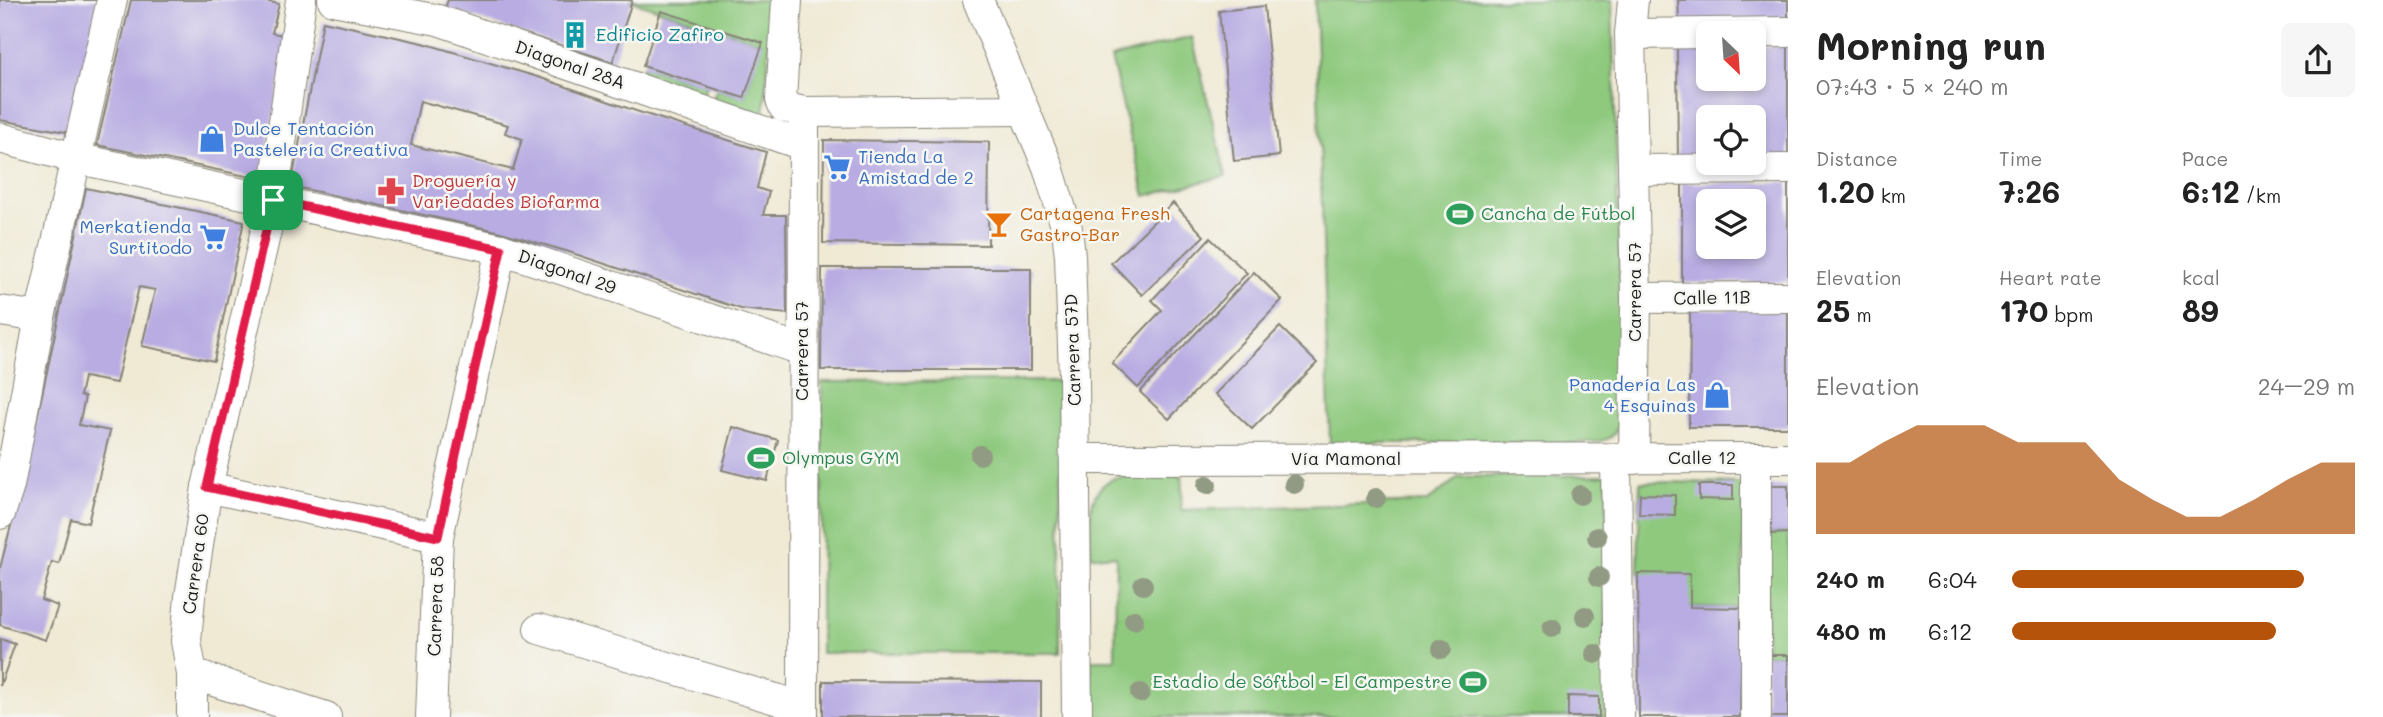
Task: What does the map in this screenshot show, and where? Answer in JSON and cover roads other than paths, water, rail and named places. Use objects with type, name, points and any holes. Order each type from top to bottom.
[{"type":"street","points":[[0,514],[9,486],[40,317],[112,0]]},
{"type":"street","name":"Carrera 60","points":[[192,717],[192,674],[186,641],[190,597],[207,487],[273,200],[301,0]]},
{"type":"street","name":"Diagonal 28A","points":[[332,0],[439,10],[803,145]]},
{"type":"street","points":[[787,0],[782,100],[784,107],[804,112],[1023,110]]},
{"type":"street","name":"Carrera 57D","points":[[978,0],[1048,167],[1067,229],[1076,459],[1077,717]]},
{"type":"street","name":"Carrera 57","points":[[1619,717],[1625,459],[1636,298],[1630,34],[1633,0]]},
{"type":"street","points":[[1630,34],[1788,32]]},
{"type":"street","name":"Carrera 57","points":[[803,712],[804,112]]},
{"type":"street","name":"Diagonal 29","points":[[0,138],[75,158],[501,249],[802,351]]},
{"type":"street","points":[[1634,170],[1788,169]]},
{"type":"street","name":"Carrera 58","points":[[437,715],[438,537],[501,249]]},
{"type":"street","name":"Calle 11B","points":[[1636,298],[1788,297]]},
{"type":"street","points":[[0,311],[40,317]]},
{"type":"street","points":[[1756,458],[1756,717]]},
{"type":"street","name":"Calle 12","points":[[1625,459],[1788,458]]},
{"type":"street","name":"Vía Mamonal","points":[[1076,459],[1625,459]]},
{"type":"street","points":[[207,487],[438,537]]},
{"type":"street","points":[[539,629],[803,712]]},
{"type":"street","points":[[192,674],[326,717]]},
{"type":"place","name":"Edificio Zafiro","points":[[575,35]]},
{"type":"place","name":"Dulce Tentación Pastelería Creativa","points":[[212,139]]},
{"type":"place","name":"Tienda La Amistad de 2","points":[[837,167]]},
{"type":"place","name":"Droguería y Variedades Biofarma","points":[[391,191]]},
{"type":"place","name":"Cancha de Fútbol","points":[[1460,214]]},
{"type":"place","name":"Cartagena Fresh Gastro-Bar","points":[[999,224]]},
{"type":"place","name":"Merkatienda Surtitodo","points":[[213,237]]},
{"type":"place","name":"Panadería Las 4 Esquinas","points":[[1717,395]]},
{"type":"place","name":"Olympus GYM","points":[[761,458]]},
{"type":"place","name":"Estadio de Sóftbol - El Campestre","points":[[1473,682]]}]
